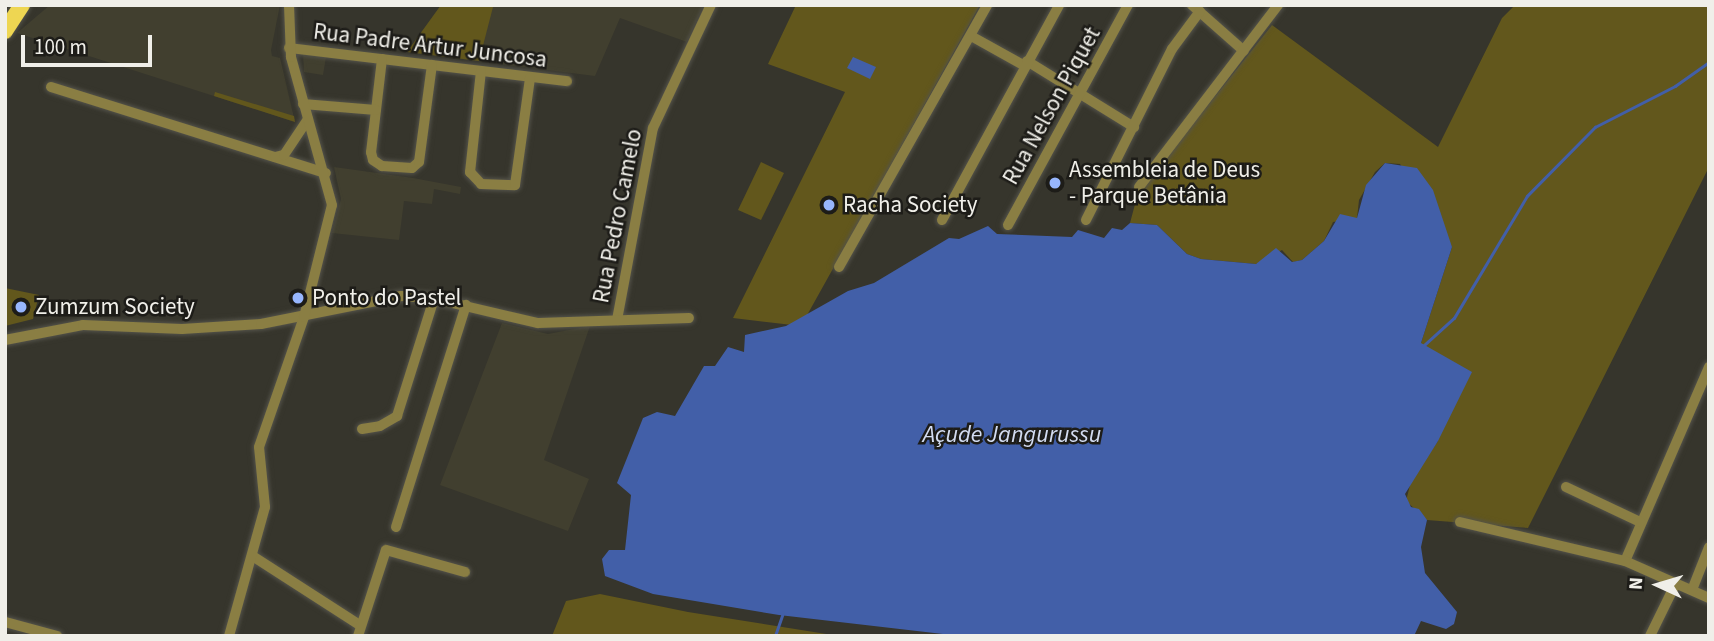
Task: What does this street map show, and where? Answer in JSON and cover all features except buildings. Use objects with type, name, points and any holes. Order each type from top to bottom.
[{"type":"highway","points":[[5,32],[22,5]]},
{"type":"street","points":[[229,636],[254,557],[265,507],[260,447],[304,317],[332,205],[326,173],[303,104],[289,48],[289,5]]},
{"type":"street","name":"Rua Pedro Camelo","points":[[617,320],[653,128],[711,5]]},
{"type":"street","points":[[839,267],[988,5]]},
{"type":"street","points":[[942,220],[1059,5]]},
{"type":"street","name":"Rua Nelson Piquet","points":[[1009,225],[1128,5]]},
{"type":"street","points":[[1139,187],[1278,5]]},
{"type":"street","points":[[1086,220],[1172,49],[1196,8],[1244,51]]},
{"type":"street","points":[[971,36],[1026,64],[1134,127]]},
{"type":"street","name":"Rua Padre Artur Juncosa","points":[[289,48],[567,81]]},
{"type":"street","points":[[382,59],[372,146],[376,164],[417,166],[432,65]]},
{"type":"street","points":[[481,71],[470,160],[472,180],[508,187],[516,183],[530,78]]},
{"type":"street","points":[[51,88],[326,173]]},
{"type":"street","points":[[303,104],[376,110]]},
{"type":"street","points":[[274,157],[284,155],[308,119]]},
{"type":"street","points":[[5,340],[83,325],[182,329],[304,317],[382,298],[434,299],[538,323],[689,318]]},
{"type":"street","points":[[362,429],[380,426],[397,416],[434,299]]},
{"type":"street","points":[[396,527],[467,305]]},
{"type":"street","points":[[1625,561],[1630,542],[1709,367]]},
{"type":"street","points":[[1566,487],[1640,522]]},
{"type":"street","points":[[1460,522],[1625,561],[1709,597]]},
{"type":"street","points":[[1692,590],[1709,547]]},
{"type":"street","points":[[254,557],[359,631],[386,550],[465,572]]},
{"type":"street","points":[[1650,636],[1676,583]]},
{"type":"street","points":[[5,621],[57,636]]},
{"type":"shaded area","points":[[50,5],[280,5],[271,50],[272,56],[280,58],[295,122],[17,33]]},
{"type":"shaded area","points":[[441,5],[703,6],[687,42],[620,18],[595,76],[407,52]]},
{"type":"shaded area","points":[[441,5],[493,7],[479,61],[407,52]]},
{"type":"shaded area","name":"Racha Society","points":[[796,5],[980,5],[801,326],[733,318],[845,92],[768,64]]},
{"type":"shaded area","points":[[1515,5],[1709,5],[1709,167],[1528,528],[1427,520],[1406,501],[1411,481],[1438,441],[1421,343],[1452,247],[1400,164],[1385,163],[1375,172],[1359,200],[1357,218],[1333,222],[1324,241],[1302,260],[1293,262],[1282,250],[1256,264],[1201,259],[1187,254],[1157,225],[1130,223],[1138,193],[1272,25],[1438,147],[1502,18]]},
{"type":"shaded area","points":[[303,54],[326,57],[323,75],[304,72]]},
{"type":"shaded area","points":[[215,92],[294,116],[295,122],[214,96]]},
{"type":"shaded area","points":[[761,162],[784,173],[761,220],[738,210]]},
{"type":"shaded area","points":[[334,167],[461,187],[460,194],[434,189],[432,204],[404,201],[399,240],[332,233],[341,199]]},
{"type":"shaded area","name":"Zumzum Society","points":[[5,288],[39,295],[33,319],[5,326]]},
{"type":"shaded area","points":[[502,323],[548,334],[590,326],[544,460],[589,479],[568,531],[440,485]]},
{"type":"shaded area","points":[[600,594],[688,612],[839,636],[552,636],[566,601]]},
{"type":"water","points":[[853,57],[876,67],[870,79],[847,68]]},
{"type":"water","name":"Açude Jangurussu","points":[[1385,163],[1417,168],[1433,190],[1452,247],[1421,343],[1472,372],[1438,441],[1405,494],[1411,507],[1419,509],[1427,520],[1421,547],[1425,573],[1457,612],[1454,624],[1446,629],[1421,621],[1414,636],[960,636],[779,615],[653,594],[605,576],[602,559],[609,550],[625,550],[631,495],[617,483],[643,418],[657,412],[675,416],[704,366],[715,366],[728,347],[744,352],[745,335],[786,326],[848,291],[874,283],[949,238],[959,239],[988,226],[997,234],[1072,237],[1078,230],[1104,238],[1112,228],[1122,230],[1130,223],[1157,225],[1187,254],[1201,259],[1256,264],[1276,248],[1292,262],[1302,260],[1324,241],[1340,214],[1357,218],[1366,185]]},
{"type":"waterway","points":[[1422,347],[1454,318],[1527,196],[1595,127],[1675,86],[1709,62]]},
{"type":"waterway","points":[[775,636],[783,613]]},
{"type":"place","name":"Assembleia de Deus - Parque Betânia","points":[[1055,183]]},
{"type":"place","name":"Racha Society","points":[[829,205]]},
{"type":"place","name":"Ponto do Pastel","points":[[298,298]]},
{"type":"place","name":"Zumzum Society","points":[[21,307]]}]
